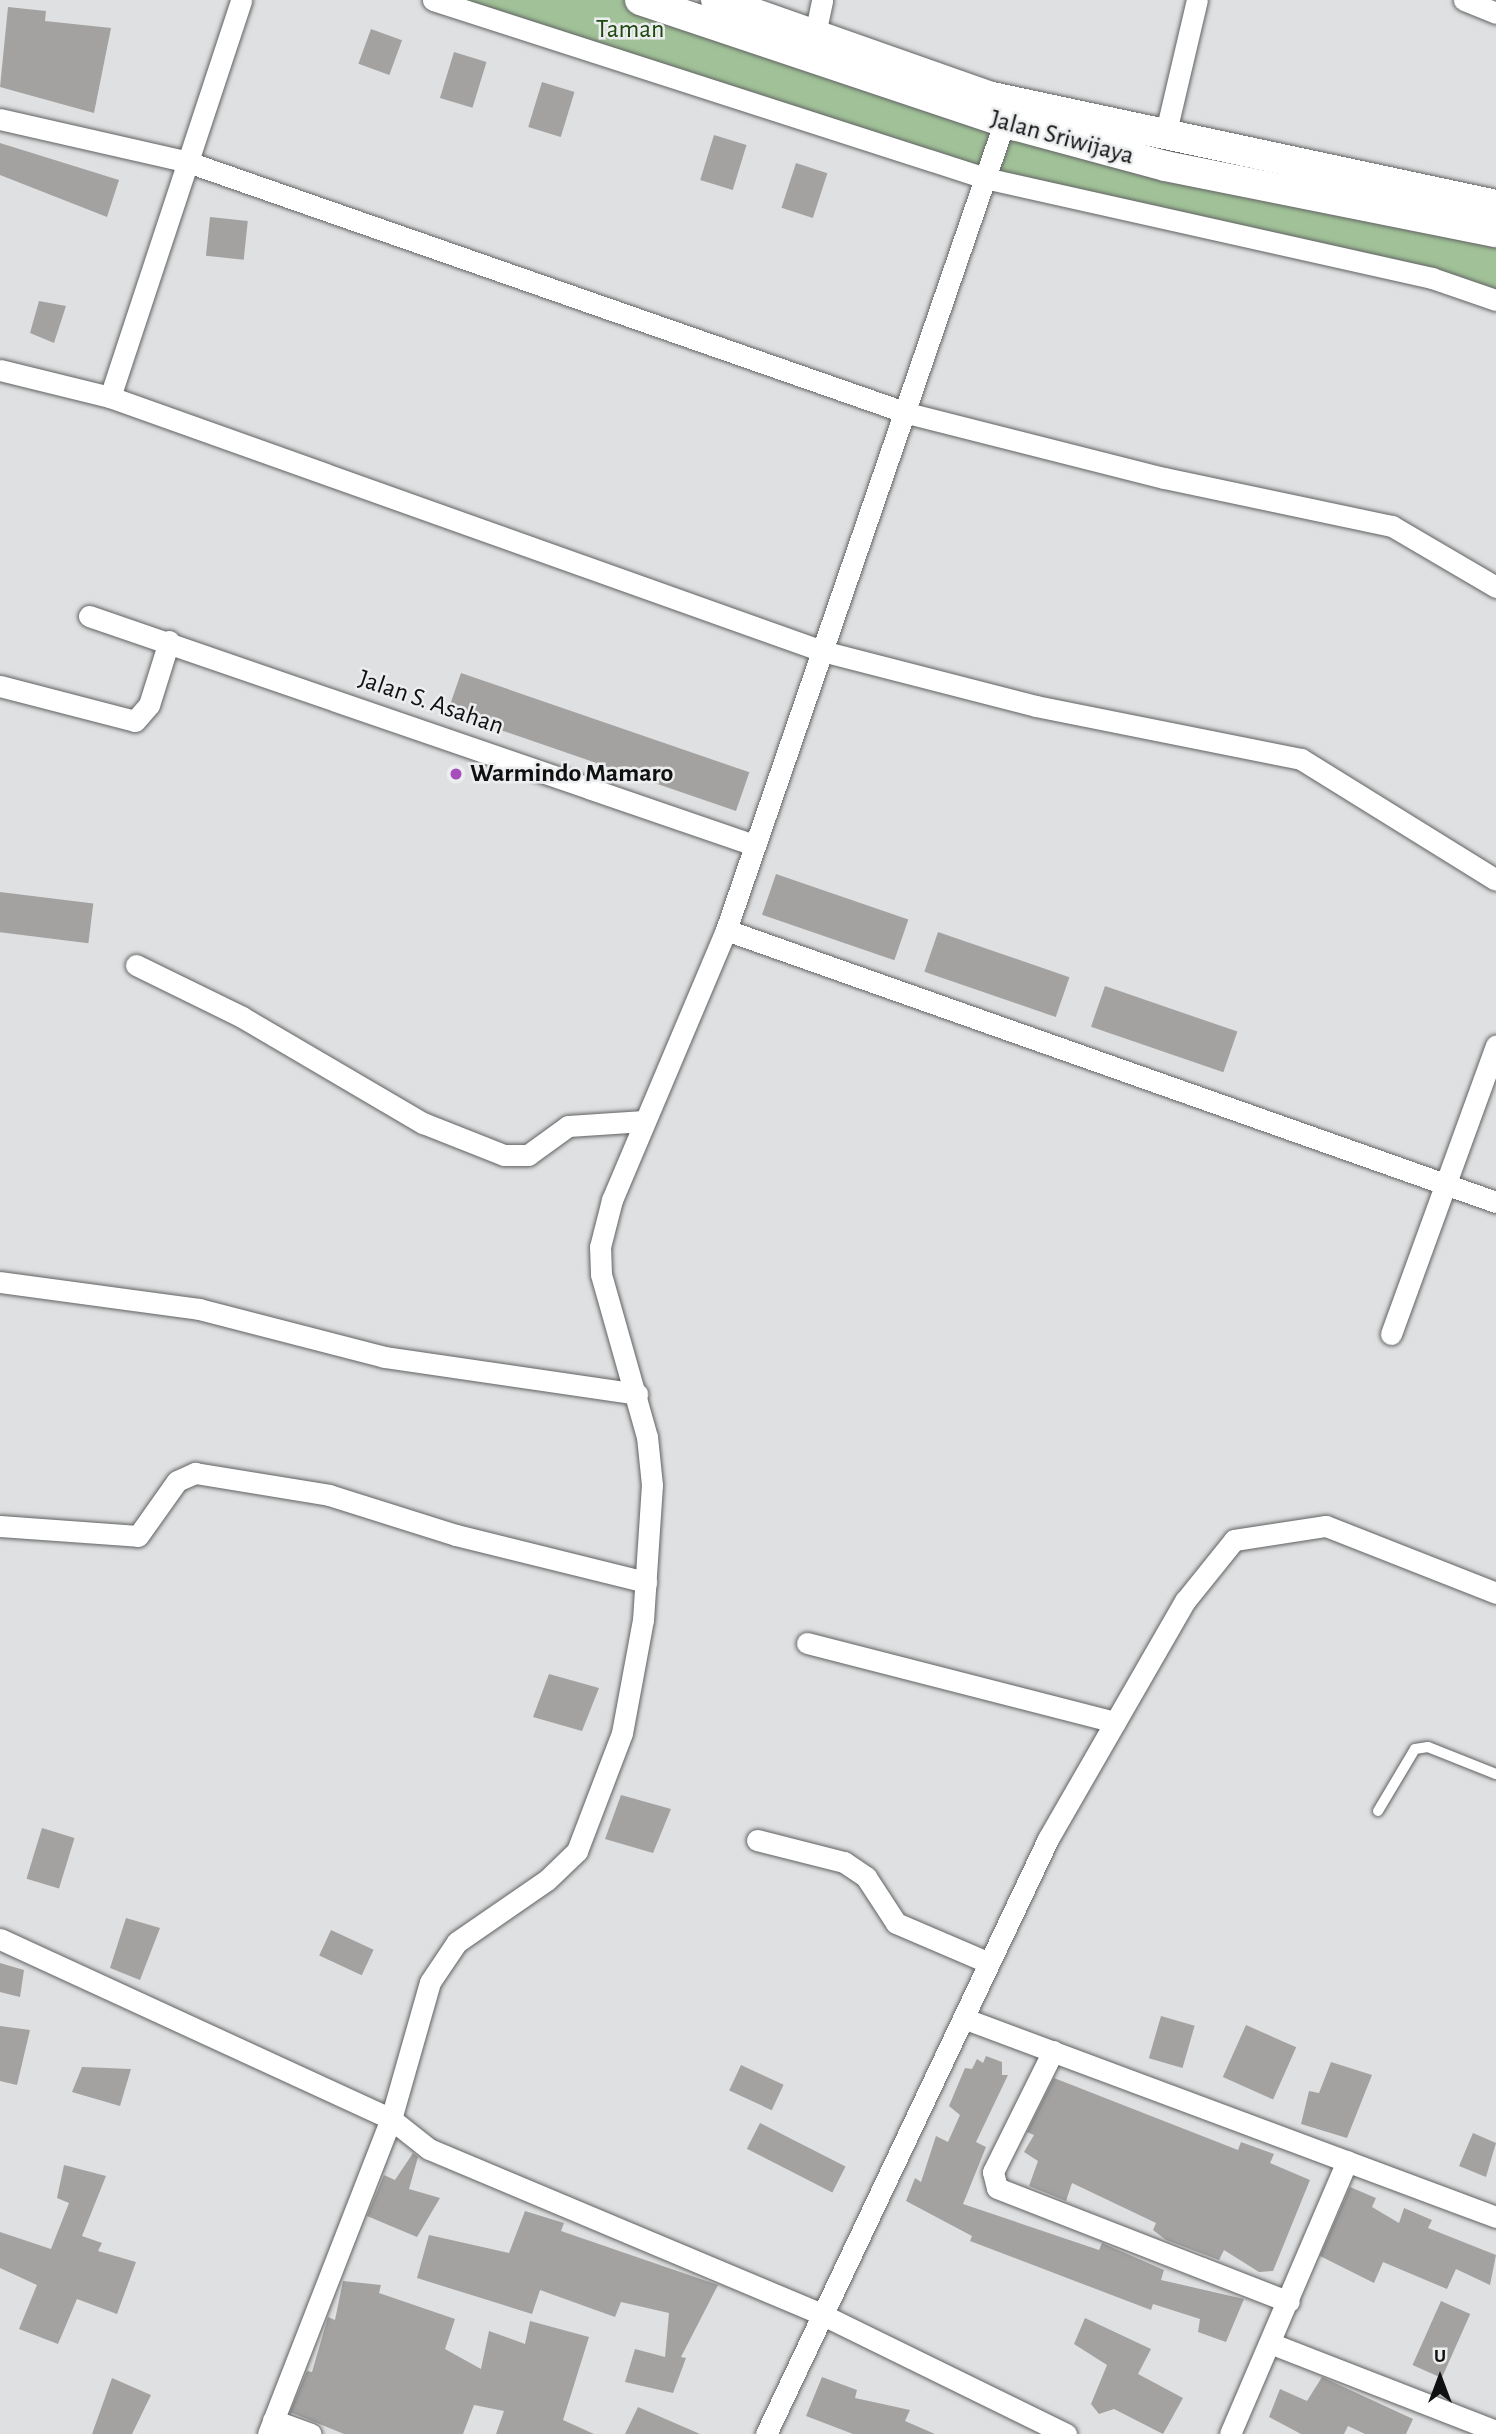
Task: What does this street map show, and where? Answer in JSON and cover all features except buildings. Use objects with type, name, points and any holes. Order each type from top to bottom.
[{"type":"main road","name":"Jalan Sriwijaya","points":[[640,0],[1004,123],[1165,166],[1496,232]]},
{"type":"main road","name":"Jalan Sriwijaya","points":[[716,0],[992,97],[1496,205]]},
{"type":"street","points":[[110,397],[241,0]]},
{"type":"street","points":[[433,0],[985,178],[1432,278],[1496,300]]},
{"type":"street","points":[[815,34],[822,0]]},
{"type":"street","points":[[1165,136],[1198,0]]},
{"type":"street","points":[[1464,0],[1496,13]]},
{"type":"street","points":[[0,119],[186,161],[907,413],[1164,478],[1392,526],[1496,587]]},
{"type":"street","points":[[311,2434],[271,2427],[391,2119],[443,1959],[475,1926],[547,1880],[577,1851],[622,1733],[646,1582],[652,1485],[637,1394],[600,1260],[612,1200],[726,930],[907,413],[1004,123]]},
{"type":"street","points":[[0,370],[110,397],[822,651],[1036,706],[1301,759],[1496,880]]},
{"type":"street","name":"Jalan S. Asahan","points":[[89,617],[169,641],[754,845]]},
{"type":"street","points":[[0,686],[135,721],[149,705],[169,641]]},
{"type":"street","points":[[726,930],[1496,1202]]},
{"type":"street","points":[[135,965],[242,1017],[423,1123],[505,1156],[528,1156],[568,1126],[644,1121]]},
{"type":"street","points":[[1391,1334],[1450,1184],[1496,1045]]},
{"type":"street","points":[[0,1282],[200,1309],[384,1357],[637,1394]]},
{"type":"street","points":[[0,1526],[138,1536],[177,1481],[195,1473],[329,1495],[456,1535],[646,1582]]},
{"type":"street","points":[[766,2434],[987,1962],[1115,1722],[1185,1601],[1234,1540],[1326,1526],[1496,1593]]},
{"type":"street","points":[[807,1643],[1115,1722]]},
{"type":"street","points":[[757,1840],[845,1862],[866,1877],[896,1923],[987,1962]]},
{"type":"street","points":[[0,1939],[391,2119],[429,2149],[821,2314],[1066,2434]]},
{"type":"street","points":[[963,2018],[1496,2217]]},
{"type":"street","points":[[1053,2051],[993,2172],[997,2188],[1289,2302]]},
{"type":"street","points":[[1230,2434],[1289,2302],[1347,2161]]},
{"type":"street","points":[[1270,2343],[1496,2431]]},
{"type":"lane","points":[[1378,1811],[1415,1749],[1427,1747],[1496,1774]]},
{"type":"green space","name":"Taman","points":[[441,0],[636,0],[1002,123],[984,176]]},
{"type":"green space","points":[[1005,124],[1496,234],[1496,298],[986,176]]},
{"type":"place","name":"Warmindo Mamaro","points":[[456,774]]}]
